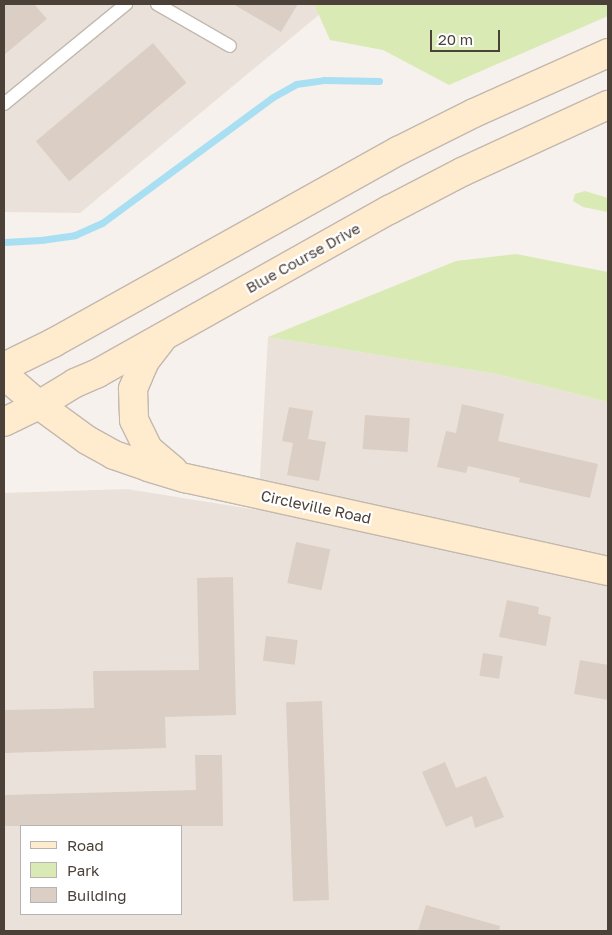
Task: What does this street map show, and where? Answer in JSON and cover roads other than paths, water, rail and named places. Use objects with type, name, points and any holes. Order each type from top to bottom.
[{"type":"main road","points":[[4,367],[77,330],[398,151],[474,113],[608,53]]},
{"type":"main road","name":"Blue Course Drive","points":[[4,422],[39,405],[75,383],[98,373],[405,201],[462,172],[608,105]]},
{"type":"main road","points":[[165,334],[145,361],[134,388],[134,420],[148,449],[162,463],[185,478]]},
{"type":"main road","name":"Circleville Road","points":[[4,375],[39,405],[80,435],[114,455],[185,478],[608,571]]},
{"type":"lane","points":[[4,104],[126,4]]},
{"type":"lane","points":[[157,4],[230,46]]},
{"type":"waterway","points":[[4,242],[41,240],[75,235],[102,223],[273,97],[296,84],[324,80],[379,81]]}]
